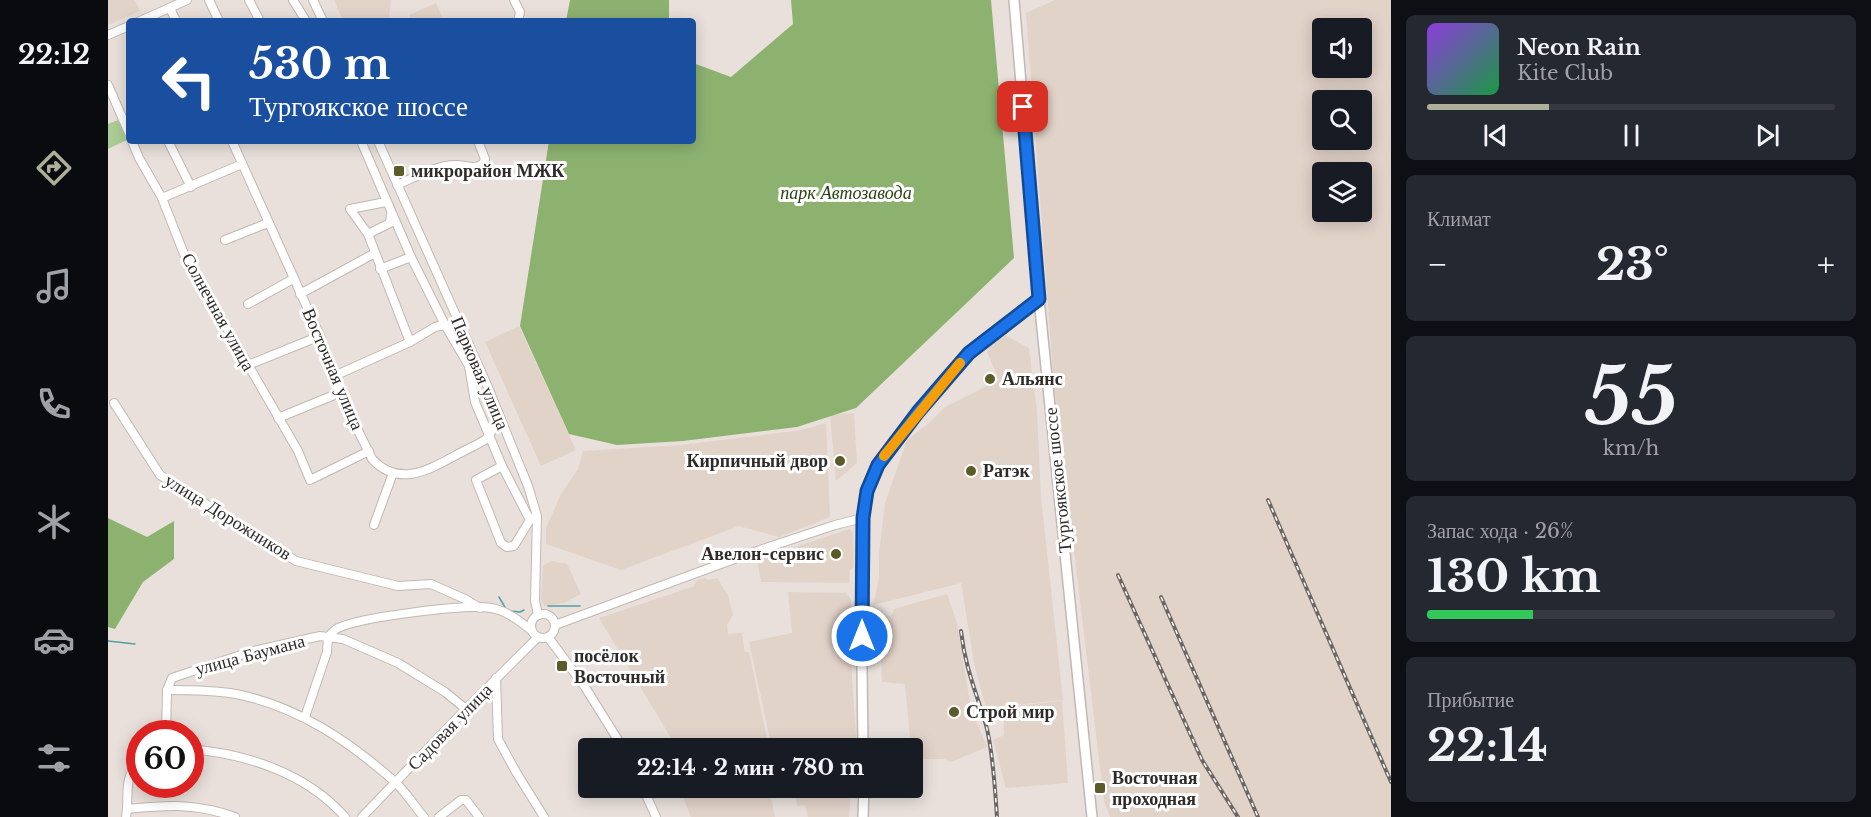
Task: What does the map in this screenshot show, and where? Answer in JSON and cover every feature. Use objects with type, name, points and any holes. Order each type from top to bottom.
[{"type":"main road","name":"Тургоякское шоссе","points":[[1014,0],[1039,299],[1092,817]]},
{"type":"main road","points":[[863,738],[863,518],[871,479],[892,444],[969,353],[1039,299]]},
{"type":"main road","points":[[863,817],[864,798]]},
{"type":"street","points":[[147,18],[187,0]]},
{"type":"street","points":[[209,0],[218,18]]},
{"type":"street","points":[[249,0],[258,18]]},
{"type":"street","points":[[293,0],[304,18]]},
{"type":"street","points":[[313,0],[322,18]]},
{"type":"street","points":[[514,0],[520,12],[519,18]]},
{"type":"street","points":[[170,8],[175,18]]},
{"type":"street","points":[[108,35],[126,29]]},
{"type":"street","points":[[108,85],[126,117]]},
{"type":"street","name":"Солнечная улица","points":[[133,144],[139,159],[162,198],[184,254],[298,451],[309,480],[369,451]]},
{"type":"street","points":[[170,144],[191,187]]},
{"type":"street","name":"Восточная улица","points":[[233,144],[320,336],[339,393],[377,464],[393,473]]},
{"type":"street","points":[[362,144],[411,257],[445,325],[469,366],[475,402],[488,434],[502,466],[532,519],[514,546],[507,547],[501,543],[476,480],[502,466]]},
{"type":"street","name":"Парковая улица","points":[[379,144],[471,349],[528,486],[537,516],[535,601],[538,615]]},
{"type":"street","points":[[398,185],[444,167],[456,165],[473,168],[480,166],[485,159],[479,144]]},
{"type":"street","points":[[162,198],[242,164]]},
{"type":"street","points":[[386,202],[350,209],[368,234],[410,342]]},
{"type":"street","points":[[368,234],[390,223],[391,215]]},
{"type":"street","points":[[225,240],[268,223]]},
{"type":"street","points":[[300,294],[375,253]]},
{"type":"street","points":[[380,269],[411,257]]},
{"type":"street","points":[[248,304],[293,279]]},
{"type":"street","points":[[332,376],[410,342],[435,327],[445,325],[461,328]]},
{"type":"street","points":[[248,365],[320,336]]},
{"type":"street","points":[[463,354],[471,349]]},
{"type":"street","points":[[278,418],[339,393]]},
{"type":"street","name":"улица Дорожников","points":[[114,403],[160,475],[296,561],[398,586],[431,584],[480,608]]},
{"type":"street","points":[[374,525],[393,473],[405,475],[424,472],[487,438],[501,419]]},
{"type":"street","points":[[555,625],[740,557],[863,518]]},
{"type":"street","points":[[305,717],[327,652],[328,638],[337,628],[369,620],[480,608],[492,608],[509,615],[538,638],[549,637],[555,625],[549,616],[538,615],[532,620],[532,631]]},
{"type":"street","name":"улица Баумана","points":[[167,690],[171,678],[186,672],[253,651],[320,636],[343,639],[398,663],[446,692],[466,709]]},
{"type":"street","points":[[549,637],[585,687],[617,738]]},
{"type":"street","name":"Садовая улица","points":[[362,817],[496,678],[538,638]]},
{"type":"street","points":[[496,678],[498,739],[544,817]]},
{"type":"street","points":[[166,720],[167,690],[236,694],[266,702],[305,717],[342,739],[396,783],[424,817]]},
{"type":"street","points":[[204,750],[252,759],[281,771],[310,786],[345,817]]},
{"type":"street","points":[[126,798],[126,813],[170,805],[198,806],[235,817]]},
{"type":"street","points":[[647,798],[656,817]]},
{"type":"street","points":[[439,817],[461,800],[466,800],[479,817]]},
{"type":"shaded area","points":[[108,0],[135,0],[140,11],[108,25]]},
{"type":"shaded area","points":[[334,0],[391,0],[389,18],[342,18]]},
{"type":"shaded area","points":[[1055,0],[1391,0],[1391,817],[1110,817],[1104,801],[1054,385],[1026,13]]},
{"type":"shaded area","points":[[436,3],[443,18],[410,18],[409,15]]},
{"type":"shaded area","points":[[519,326],[576,450],[541,466],[485,342]]},
{"type":"shaded area","points":[[1005,335],[1029,348],[1037,411],[1041,497],[1063,700],[986,708],[974,663],[961,583],[873,605],[879,578],[879,554],[885,503],[907,440],[945,407],[999,380],[987,352],[990,346]]},
{"type":"shaded area","points":[[854,413],[857,463],[836,481],[830,415]]},
{"type":"shaded area","points":[[826,423],[830,517],[779,537],[739,526],[621,570],[546,544],[546,528],[561,494],[578,469],[583,451],[681,445],[801,430]]},
{"type":"shaded area","points":[[850,529],[853,532],[854,567],[850,570],[849,583],[761,582],[757,559]]},
{"type":"shaded area","points":[[552,561],[567,564],[581,594],[564,603],[544,606],[541,599],[543,565]]},
{"type":"shaded area","points":[[717,578],[728,595],[733,615],[727,625],[728,634],[742,633],[745,652],[749,652],[767,738],[671,738],[599,618],[694,586],[697,580]]},
{"type":"shaded area","points":[[788,592],[846,593],[851,599],[852,679],[856,738],[770,738],[749,642],[792,633]]},
{"type":"shaded area","points":[[947,594],[957,623],[971,709],[987,747],[951,762],[944,759],[923,759],[923,738],[910,738],[905,684],[882,682],[879,617],[891,616],[894,609]]},
{"type":"shaded area","points":[[1062,701],[1068,783],[1006,788],[993,740],[1004,735],[1003,707]]},
{"type":"shaded area","points":[[683,798],[771,798],[775,817],[691,817]]},
{"type":"shaded area","points":[[796,798],[850,798],[849,817],[808,817],[805,805],[797,806]]},
{"type":"green space","points":[[570,0],[669,0],[669,18],[567,18]]},
{"type":"green space","name":"парк Автозавода","points":[[791,0],[991,0],[1014,258],[856,408],[797,427],[683,441],[617,445],[569,434],[520,326],[549,144],[696,144],[696,64],[731,77],[793,24]]},
{"type":"green space","points":[[118,120],[126,140],[108,149],[108,124]]},
{"type":"green space","points":[[108,518],[147,537],[174,521],[174,559],[143,582],[115,629],[108,627]]},
{"type":"waterway","points":[[499,597],[506,609]]},
{"type":"waterway","points":[[548,606],[580,606]]},
{"type":"waterway","points":[[510,611],[524,610]]},
{"type":"waterway","points":[[108,641],[135,644]]},
{"type":"railway","points":[[1268,500],[1391,782]]},
{"type":"railway","points":[[1118,575],[1202,760],[1238,817]]},
{"type":"railway","points":[[1161,597],[1258,817]]},
{"type":"railway","points":[[961,631],[968,668],[988,735],[997,817]]},
{"type":"slow traffic","points":[[884,456],[960,363]]},
{"type":"place","name":"микрорайон МЖК","points":[[399,171]]},
{"type":"place","name":"Альянс","points":[[990,379]]},
{"type":"place","name":"Кирпичный двор","points":[[840,461]]},
{"type":"place","name":"Ратэк","points":[[971,471]]},
{"type":"place","name":"Авелон-сервис","points":[[836,554]]},
{"type":"place","name":"посёлок Восточный","points":[[562,666]]},
{"type":"place","name":"Строй мир","points":[[954,712]]},
{"type":"place","name":"Восточная проходная","points":[[1100,788]]},
{"type":"route","points":[[862,636],[863,518],[867,491],[878,465],[943,381],[969,353],[1039,299],[1023,107]]}]
